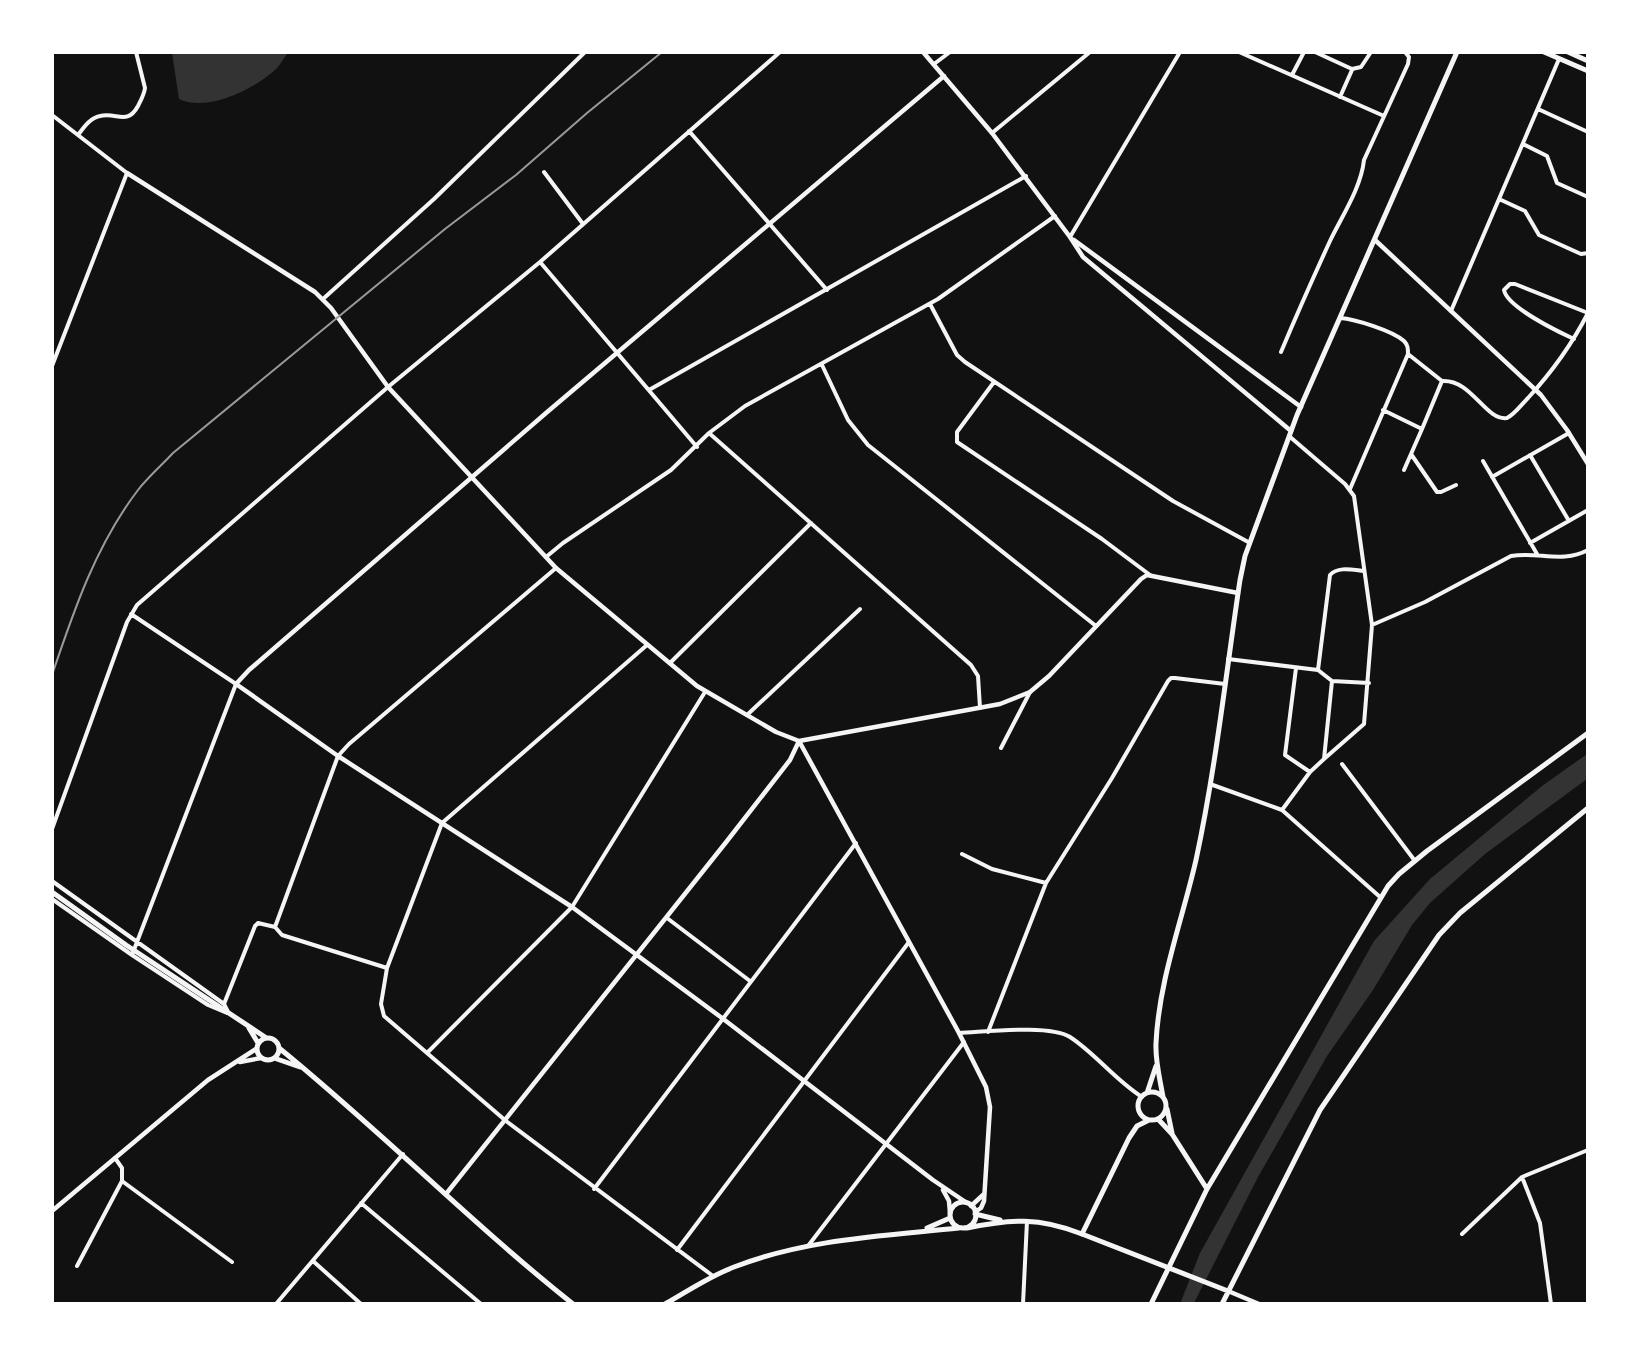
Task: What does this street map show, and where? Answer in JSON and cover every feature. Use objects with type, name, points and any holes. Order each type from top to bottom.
[{"type":"main road","points":[[1172,1134],[1157,1064],[1156,1044],[1163,988],[1196,859],[1238,593],[1250,543],[1301,407],[1456,52]]},
{"type":"main road","points":[[1544,52],[1587,71]]},
{"type":"main road","points":[[1568,52],[1587,61]]},
{"type":"main road","points":[[1151,1304],[1207,1190],[1364,928],[1380,897],[1399,874],[1414,861],[1587,733]]},
{"type":"main road","points":[[1222,1304],[1320,1110],[1439,935],[1460,913],[1587,808]]},
{"type":"main road","points":[[52,892],[126,945],[248,1026],[275,1040],[279,1048],[305,1068],[511,1252],[573,1304]]},
{"type":"main road","points":[[248,1026],[261,1058],[268,1060],[274,1058],[305,1068]]},
{"type":"main road","points":[[257,1046],[266,1037]]},
{"type":"main road","points":[[274,1058],[279,1048]]},
{"type":"main road","points":[[1149,1120],[1139,1110],[1138,1103],[1144,1095],[1157,1064]]},
{"type":"main road","points":[[1144,1095],[1154,1092],[1163,1097]]},
{"type":"main road","points":[[1082,1234],[1129,1138],[1137,1126],[1149,1120],[1158,1119],[1165,1113],[1166,1104]]},
{"type":"main road","points":[[1158,1119],[1172,1134],[1207,1190]]},
{"type":"main road","points":[[959,1228],[953,1224],[950,1215],[952,1207],[958,1203],[969,1204],[975,1213],[1002,1221]]},
{"type":"main road","points":[[967,1227],[974,1222],[975,1213]]},
{"type":"main road","points":[[923,1230],[950,1215]]},
{"type":"main road","points":[[665,1304],[712,1276],[751,1261],[808,1246],[862,1237],[959,1228],[1002,1221],[1027,1221],[1058,1226],[1228,1291]]},
{"type":"street","points":[[78,135],[87,124],[99,116],[127,117],[133,115],[145,88],[136,52]]},
{"type":"street","points":[[323,299],[434,199],[585,52]]},
{"type":"street","points":[[52,829],[130,614],[142,600],[388,387],[540,262],[780,52]]},
{"type":"street","points":[[923,52],[993,133],[1088,262],[1290,434],[1350,489],[1355,500],[1372,625],[1364,724],[1310,772],[1282,810]]},
{"type":"street","points":[[934,64],[950,52]]},
{"type":"street","points":[[993,133],[1090,52]]},
{"type":"street","points":[[1070,237],[1180,52]]},
{"type":"street","points":[[1239,52],[1384,116]]},
{"type":"street","points":[[1315,52],[1352,69],[1361,67],[1371,52]]},
{"type":"street","points":[[1281,352],[1356,187],[1363,171],[1364,160],[1408,64],[1409,57],[1404,52]]},
{"type":"street","points":[[1292,75],[1304,54]]},
{"type":"street","points":[[1451,311],[1559,59]]},
{"type":"street","points":[[1340,97],[1352,69]]},
{"type":"street","points":[[132,955],[236,684],[257,662],[461,486],[944,76]]},
{"type":"street","points":[[1538,109],[1587,132]]},
{"type":"street","points":[[52,115],[127,173],[306,285],[323,299],[388,387],[556,568],[705,692],[788,738],[799,741],[1011,701],[1030,692],[1049,676],[1141,579],[1150,574]]},
{"type":"street","points":[[689,130],[827,290]]},
{"type":"street","points":[[1523,144],[1547,156],[1557,183],[1587,197]]},
{"type":"street","points":[[544,172],[583,224]]},
{"type":"street","points":[[52,366],[127,173]]},
{"type":"street","points":[[649,390],[1026,176]]},
{"type":"street","points":[[1499,199],[1525,211],[1539,235],[1581,254],[1587,253]]},
{"type":"street","points":[[546,557],[562,543],[671,470],[709,433],[745,406],[930,304],[1055,216]]},
{"type":"street","points":[[1070,237],[1301,407]]},
{"type":"street","points":[[1375,240],[1536,390],[1569,433],[1587,464]]},
{"type":"street","points":[[540,262],[697,447]]},
{"type":"street","points":[[1408,354],[1442,381],[1458,383],[1501,419],[1511,417],[1562,358],[1574,339],[1587,313],[1515,284],[1507,286],[1505,294],[1509,300],[1537,320],[1574,339]]},
{"type":"street","points":[[930,304],[960,358],[1173,501],[1250,543]]},
{"type":"street","points":[[1340,318],[1356,320],[1402,339],[1408,347],[1408,354],[1350,489]]},
{"type":"street","points":[[822,365],[848,420],[868,445],[1096,626]]},
{"type":"street","points":[[1404,470],[1442,381]]},
{"type":"street","points":[[994,382],[957,432],[957,442],[1150,574],[1238,593]]},
{"type":"street","points":[[1383,410],[1422,429]]},
{"type":"street","points":[[709,433],[974,668],[978,676],[980,708]]},
{"type":"street","points":[[1492,477],[1569,433]]},
{"type":"street","points":[[1412,454],[1437,492],[1456,484]]},
{"type":"street","points":[[1530,455],[1569,521]]},
{"type":"street","points":[[1482,461],[1537,555]]},
{"type":"street","points":[[1530,543],[1587,510]]},
{"type":"street","points":[[669,664],[811,523]]},
{"type":"street","points":[[1372,625],[1442,593],[1506,558],[1517,555],[1563,558],[1587,550]]},
{"type":"street","points":[[275,927],[338,756],[349,744],[556,568]]},
{"type":"street","points":[[1318,670],[1330,575],[1335,570],[1364,571]]},
{"type":"street","points":[[746,715],[860,609]]},
{"type":"street","points":[[130,614],[236,684],[338,756],[572,907],[722,1018],[937,1183],[969,1204],[984,1194]]},
{"type":"street","points":[[646,645],[442,823],[387,969],[381,999],[382,1014],[506,1121],[712,1276]]},
{"type":"street","points":[[1228,659],[1318,670],[1332,681],[1369,683]]},
{"type":"street","points":[[1296,668],[1285,755],[1310,772]]},
{"type":"street","points":[[988,1032],[1046,883],[1112,778],[1168,681],[1174,678],[1225,684]]},
{"type":"street","points":[[1324,759],[1332,681]]},
{"type":"street","points":[[427,1053],[572,907],[705,692]]},
{"type":"street","points":[[1001,748],[1030,692]]},
{"type":"street","points":[[799,741],[964,1042],[986,1087],[990,1101],[984,1194],[983,1205],[975,1213]]},
{"type":"street","points":[[446,1194],[667,918],[790,760],[799,741]]},
{"type":"street","points":[[1342,764],[1414,861]]},
{"type":"street","points":[[1209,784],[1282,810],[1380,897]]},
{"type":"street","points":[[594,1189],[855,843]]},
{"type":"street","points":[[962,854],[992,869],[1046,883]]},
{"type":"street","points":[[52,881],[224,1004],[230,1013]]},
{"type":"street","points":[[52,899],[132,955],[217,1010],[230,1013]]},
{"type":"street","points":[[667,918],[750,981]]},
{"type":"street","points":[[224,1004],[255,926],[262,923],[275,927],[282,934],[387,969]]},
{"type":"street","points":[[677,1250],[909,942]]},
{"type":"street","points":[[959,1033],[1041,1029],[1063,1033],[1128,1088],[1144,1095]]},
{"type":"street","points":[[808,1246],[964,1042]]},
{"type":"street","points":[[52,1211],[217,1073],[237,1062],[257,1046]]},
{"type":"street","points":[[237,1062],[261,1058]]},
{"type":"street","points":[[1462,1234],[1522,1177],[1587,1150]]},
{"type":"street","points":[[276,1304],[403,1154]]},
{"type":"street","points":[[77,1266],[122,1180],[122,1168],[116,1158]]},
{"type":"street","points":[[1522,1177],[1540,1223],[1551,1304]]},
{"type":"street","points":[[122,1180],[232,1263]]},
{"type":"street","points":[[937,1183],[947,1196],[950,1215]]},
{"type":"street","points":[[361,1203],[481,1304]]},
{"type":"street","points":[[1023,1304],[1027,1221]]},
{"type":"street","points":[[313,1260],[361,1304]]},
{"type":"street","points":[[1228,1291],[1259,1304]]},
{"type":"shaded area","points":[[172,52],[288,53],[268,76],[244,90],[217,101],[190,103],[179,99]]},
{"type":"shaded area","points":[[1587,754],[1587,779],[1485,854],[1430,903],[1412,925],[1373,990],[1327,1056],[1258,1177],[1194,1303],[1180,1304],[1200,1253],[1374,941],[1430,879],[1542,786]]},
{"type":"railway","points":[[52,675],[78,602],[110,533],[138,490],[173,453],[445,229],[516,175],[662,52]]}]
